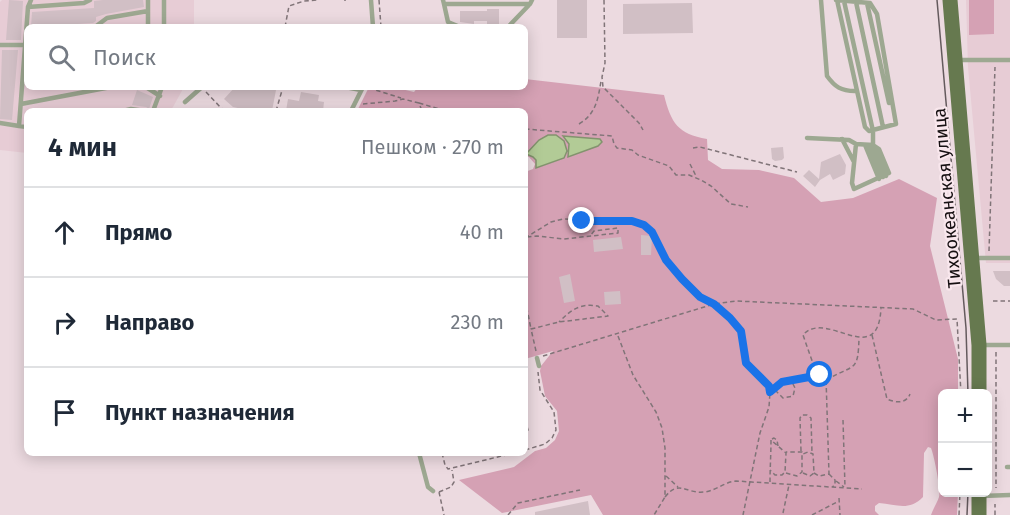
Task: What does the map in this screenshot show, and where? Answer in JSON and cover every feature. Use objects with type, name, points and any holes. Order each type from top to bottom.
[{"type":"main road","name":"Тихоокеанская улица","points":[[950,0],[979,345],[979,389]]},
{"type":"main road","points":[[979,497],[979,515]]},
{"type":"lane","points":[[27,24],[31,0]]},
{"type":"lane","points":[[28,7],[84,3],[90,0]]},
{"type":"lane","points":[[148,0],[148,24]]},
{"type":"lane","points":[[164,0],[164,24]]},
{"type":"lane","points":[[371,0],[373,24]]},
{"type":"lane","points":[[821,0],[827,76],[834,86],[845,91],[855,91]]},
{"type":"lane","points":[[836,0],[870,3],[877,14],[896,124],[873,131],[865,127],[836,0]]},
{"type":"lane","points":[[844,1],[873,131],[870,145],[882,177]]},
{"type":"lane","points":[[456,24],[448,22],[443,2],[531,2]]},
{"type":"lane","points":[[511,24],[531,2]]},
{"type":"lane","points":[[856,2],[883,127]]},
{"type":"lane","points":[[99,24],[107,18],[148,11]]},
{"type":"lane","points":[[0,45],[24,45]]},
{"type":"lane","points":[[955,60],[1010,60]]},
{"type":"lane","points":[[19,126],[24,81]]},
{"type":"lane","points":[[21,104],[95,90]]},
{"type":"lane","points":[[151,90],[160,96]]},
{"type":"lane","points":[[154,108],[161,90]]},
{"type":"lane","points":[[185,102],[199,90]]},
{"type":"lane","points":[[352,108],[362,90]]},
{"type":"lane","points":[[0,123],[24,127]]},
{"type":"lane","points":[[807,138],[844,140],[879,149],[889,173],[854,189],[852,181],[855,144]]},
{"type":"lane","points":[[844,140],[855,154]]},
{"type":"lane","points":[[844,140],[854,162]]},
{"type":"lane","points":[[971,258],[1010,258]]},
{"type":"lane","points":[[979,345],[1010,345]]},
{"type":"lane","points":[[537,358],[539,366]]},
{"type":"lane","points":[[420,456],[428,486],[432,491]]},
{"type":"lane","points":[[992,494],[1010,495]]},
{"type":"path","points":[[286,24],[289,6],[304,1],[318,0]]},
{"type":"path","points":[[379,0],[381,24]]},
{"type":"path","points":[[579,124],[589,118],[597,103],[605,63],[604,0]]},
{"type":"path","points":[[988,258],[996,60]]},
{"type":"path","points":[[602,77],[603,87],[639,123],[643,130]]},
{"type":"path","points":[[205,90],[221,108]]},
{"type":"path","points":[[277,108],[282,90]]},
{"type":"path","points":[[377,90],[436,108]]},
{"type":"path","points":[[357,108],[369,103],[395,102],[403,99]]},
{"type":"path","points":[[418,103],[420,108]]},
{"type":"path","points":[[528,129],[612,136],[617,148],[632,150],[635,154],[669,166],[676,175],[689,175],[701,180],[731,204],[748,207]]},
{"type":"path","points":[[693,148],[700,147],[797,172]]},
{"type":"path","points":[[690,164],[696,176]]},
{"type":"path","points":[[528,236],[551,222],[563,219],[618,220],[638,223],[652,232],[666,260],[682,279],[700,297],[714,304],[730,318],[741,331],[746,363],[769,386],[770,392],[769,407],[760,433],[742,515]]},
{"type":"path","points":[[528,238],[590,237],[618,233],[618,228],[594,231],[590,237]]},
{"type":"path","points":[[993,301],[1010,300]]},
{"type":"path","points":[[528,314],[537,358],[714,304],[736,301],[913,309],[936,320],[957,319],[961,389]]},
{"type":"path","points":[[531,329],[559,322],[608,316],[598,306],[580,306],[572,309],[559,322]]},
{"type":"path","points":[[817,375],[803,335],[814,327],[823,327],[859,338],[872,334],[880,324],[882,308]]},
{"type":"path","points":[[872,334],[887,399],[902,402],[910,394]]},
{"type":"path","points":[[617,335],[633,375],[656,412],[662,428],[665,497]]},
{"type":"path","points":[[776,391],[782,382],[817,375],[826,378],[853,367],[859,358],[859,338]]},
{"type":"path","points":[[996,351],[996,489]]},
{"type":"path","points":[[528,449],[545,444],[556,430],[554,412],[540,390],[539,366]]},
{"type":"path","points":[[826,378],[829,474],[845,488]]},
{"type":"path","points":[[776,391],[783,398],[793,396],[795,388],[791,382]]},
{"type":"path","points":[[770,392],[776,391]]},
{"type":"path","points":[[785,472],[788,475],[797,476],[802,472],[800,418],[807,414],[811,417],[814,473]]},
{"type":"path","points":[[843,420],[845,488]]},
{"type":"path","points":[[771,440],[776,438],[778,446]]},
{"type":"path","points":[[770,483],[771,440]]},
{"type":"path","points":[[771,440],[786,453]]},
{"type":"path","points":[[771,447],[775,444]]},
{"type":"path","points":[[786,453],[801,451]]},
{"type":"path","points":[[785,472],[786,453]]},
{"type":"path","points":[[803,455],[812,453]]},
{"type":"path","points":[[443,456],[448,469],[502,456]]},
{"type":"path","points":[[446,490],[454,482],[452,469]]},
{"type":"path","points":[[770,470],[775,475],[782,475],[785,472]]},
{"type":"path","points":[[802,472],[807,476],[814,473]]},
{"type":"path","points":[[814,473],[819,476],[829,474]]},
{"type":"path","points":[[665,475],[678,487],[704,492],[728,482],[862,489]]},
{"type":"path","points":[[832,487],[835,485],[835,480]]},
{"type":"path","points":[[782,514],[789,484]]},
{"type":"path","points":[[654,515],[670,491],[678,487]]},
{"type":"path","points":[[508,515],[518,503],[580,490]]},
{"type":"path","points":[[439,492],[444,515]]},
{"type":"path","points":[[959,515],[960,497]]},
{"type":"path","points":[[812,515],[839,500],[840,515]]},
{"type":"path","points":[[995,515],[996,503]]},
{"type":"shaded area","points":[[2,0],[194,0],[194,24],[24,24],[24,90],[182,90],[172,108],[24,108],[24,153],[0,150],[0,2]]},
{"type":"shaded area","points":[[966,0],[1010,0],[1010,263],[986,263],[968,67]]},
{"type":"shaded area","points":[[969,0],[994,0],[994,34],[969,35]]},
{"type":"shaded area","points":[[528,79],[664,95],[677,126],[689,134],[707,139],[708,160],[722,169],[759,170],[794,178],[821,202],[853,198],[899,179],[937,198],[930,246],[958,359],[958,389],[938,389],[938,480],[931,448],[928,447],[924,453],[923,497],[918,502],[907,506],[879,503],[875,506],[875,511],[879,515],[603,515],[591,495],[502,513],[459,480],[514,467],[535,451],[546,448],[555,440],[559,431],[557,411],[545,396],[540,371],[541,366],[553,351],[528,358],[528,171],[533,169],[535,164],[528,157],[528,108],[358,108],[368,90],[414,92],[416,90],[528,90]],"holes":[[[566,138],[598,146],[568,156],[569,144]],[[530,155],[564,158],[536,168],[536,160]]]},
{"type":"shaded area","points":[[548,135],[556,135],[564,141],[567,151],[564,158],[536,168],[536,160],[528,155],[528,152],[539,140]]},
{"type":"shaded area","points":[[563,136],[600,139],[602,142],[598,146],[568,157],[569,144]]},
{"type":"shaded area","points":[[938,497],[958,497],[957,515],[931,515]]},
{"type":"building","points":[[9,0],[23,1],[21,40],[6,40]]},
{"type":"building","points":[[143,0],[144,7],[96,17],[93,23],[31,24],[32,12],[94,8],[94,1]]},
{"type":"building","points":[[557,0],[587,0],[587,38],[557,38]]},
{"type":"building","points":[[692,3],[693,33],[623,34],[623,4]]},
{"type":"building","points":[[487,9],[499,9],[499,24],[487,24],[487,21],[474,21],[474,24],[460,22],[460,11],[487,11]]},
{"type":"building","points":[[2,50],[18,50],[12,120],[0,119]]},
{"type":"building","points":[[137,90],[153,97],[149,108],[132,105]]},
{"type":"building","points":[[232,90],[276,90],[273,108],[238,108],[224,99]]},
{"type":"building","points":[[301,92],[319,95],[318,101],[324,102],[323,108],[286,108],[288,99],[299,101]]},
{"type":"building","points":[[783,147],[784,158],[775,161],[772,159],[771,148]]},
{"type":"building","points":[[840,154],[846,165],[845,174],[833,180],[830,174],[820,180],[815,187],[803,176],[809,170],[819,179],[821,162]]},
{"type":"building","points":[[641,235],[652,236],[651,255],[641,255]]},
{"type":"building","points":[[621,237],[623,249],[594,252],[593,240]]},
{"type":"building","points":[[993,271],[1010,271],[1010,286],[1004,286],[996,279]]},
{"type":"building","points":[[570,274],[575,301],[564,303],[559,277]]},
{"type":"building","points":[[620,291],[621,304],[605,305],[604,292]]},
{"type":"building","points":[[588,501],[590,515],[535,515],[535,512]]},
{"type":"tram line","points":[[937,0],[966,328],[968,389]]},
{"type":"tram line","points":[[967,515],[968,497]]},
{"type":"route","points":[[582,221],[632,221],[644,225],[652,232],[660,243],[666,260],[682,279],[700,297],[714,304],[730,318],[741,331],[746,363],[769,386],[770,392],[782,382],[820,375]]}]
